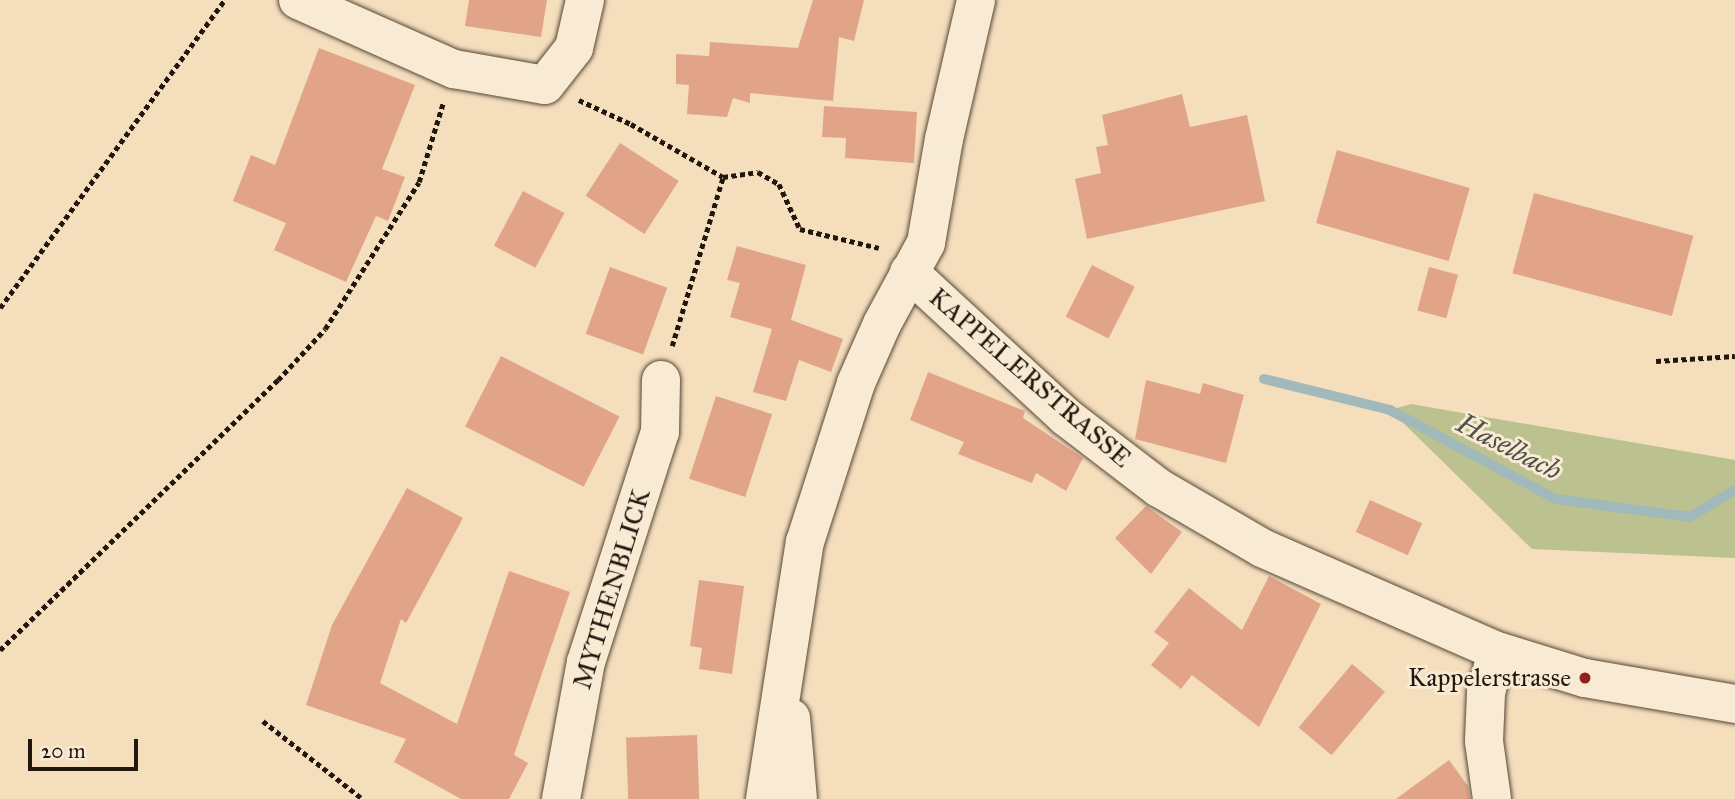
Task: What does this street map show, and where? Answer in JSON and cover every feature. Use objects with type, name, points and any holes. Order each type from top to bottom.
[{"type":"street","points":[[298,0],[454,68],[545,85],[575,48],[585,0]]},
{"type":"street","points":[[765,799],[806,542],[856,383],[931,227],[944,139],[976,0]]},
{"type":"street","name":"KAPPELERSTRASSE","points":[[909,272],[1066,417],[1159,488],[1262,548],[1497,650],[1585,678],[1735,704]]},
{"type":"street","name":"MYTHENBLICK","points":[[561,799],[586,662],[660,432],[661,380]]},
{"type":"street","points":[[789,650],[798,799]]},
{"type":"street","points":[[1492,799],[1484,729],[1486,693],[1497,650]]},
{"type":"path","points":[[0,308],[225,0]]},
{"type":"path","points":[[0,650],[278,380],[325,329],[419,182],[454,68]]},
{"type":"path","points":[[545,85],[631,124],[723,177],[758,172],[779,184],[800,229],[888,250],[909,272]]},
{"type":"path","points":[[661,380],[723,177]]},
{"type":"path","points":[[1656,361],[1735,356]]},
{"type":"path","points":[[263,722],[363,799]]},
{"type":"green space","points":[[1411,404],[1735,460],[1735,558],[1532,549],[1390,410]]},
{"type":"building","points":[[469,0],[547,0],[541,37],[465,26]]},
{"type":"building","points":[[813,0],[864,0],[854,41],[839,37],[833,101],[750,93],[750,103],[733,98],[727,117],[687,114],[689,85],[676,84],[676,54],[709,56],[710,42],[798,48]]},
{"type":"building","points":[[319,48],[415,85],[382,169],[405,177],[388,221],[376,216],[346,282],[274,250],[286,223],[233,201],[251,155],[275,165]]},
{"type":"building","points":[[1182,94],[1190,127],[1247,115],[1265,201],[1087,239],[1075,179],[1101,173],[1096,147],[1108,145],[1102,115]]},
{"type":"building","points":[[824,106],[917,112],[914,163],[845,158],[846,138],[822,137]]},
{"type":"building","points":[[620,143],[679,181],[644,234],[586,196]]},
{"type":"building","points":[[1337,150],[1470,188],[1449,261],[1316,223]]},
{"type":"building","points":[[523,191],[564,213],[535,268],[494,246]]},
{"type":"building","points":[[1534,193],[1693,236],[1672,316],[1513,273]]},
{"type":"building","points":[[737,246],[806,265],[791,320],[843,339],[831,372],[799,360],[786,401],[753,392],[772,329],[730,317],[740,283],[727,280]]},
{"type":"building","points":[[1092,265],[1135,287],[1108,338],[1066,317]]},
{"type":"building","points":[[610,267],[667,288],[643,355],[586,334]]},
{"type":"building","points":[[1429,267],[1458,275],[1446,318],[1417,310]]},
{"type":"building","points":[[501,356],[620,416],[584,487],[465,426]]},
{"type":"building","points":[[928,372],[1025,411],[1023,418],[1083,458],[1066,491],[1036,473],[1032,483],[958,454],[964,442],[910,420]]},
{"type":"building","points":[[1146,380],[1200,394],[1203,383],[1244,395],[1226,463],[1135,439]]},
{"type":"building","points":[[716,396],[772,414],[745,497],[689,479]]},
{"type":"building","points":[[407,488],[463,518],[406,623],[401,619],[380,683],[457,724],[509,571],[570,592],[514,755],[528,763],[509,799],[461,799],[394,762],[406,739],[306,705],[332,625]]},
{"type":"building","points":[[1370,500],[1422,523],[1408,555],[1356,532]]},
{"type":"building","points":[[1146,506],[1182,532],[1151,574],[1115,538]]},
{"type":"building","points":[[1269,576],[1321,604],[1259,727],[1192,675],[1181,689],[1151,665],[1169,643],[1154,632],[1189,588],[1242,630]]},
{"type":"building","points":[[699,580],[744,586],[732,674],[699,669],[702,648],[690,646]]},
{"type":"building","points":[[1352,664],[1385,692],[1332,755],[1299,728]]},
{"type":"building","points":[[697,735],[699,799],[628,799],[626,737]]},
{"type":"building","points":[[1449,760],[1468,786],[1470,799],[1396,799]]},
{"type":"waterway","name":"Haselbach","points":[[1264,379],[1390,410],[1555,499],[1690,517],[1735,490]]},
{"type":"place","name":"Kappelerstrasse","points":[[1585,678]]}]
